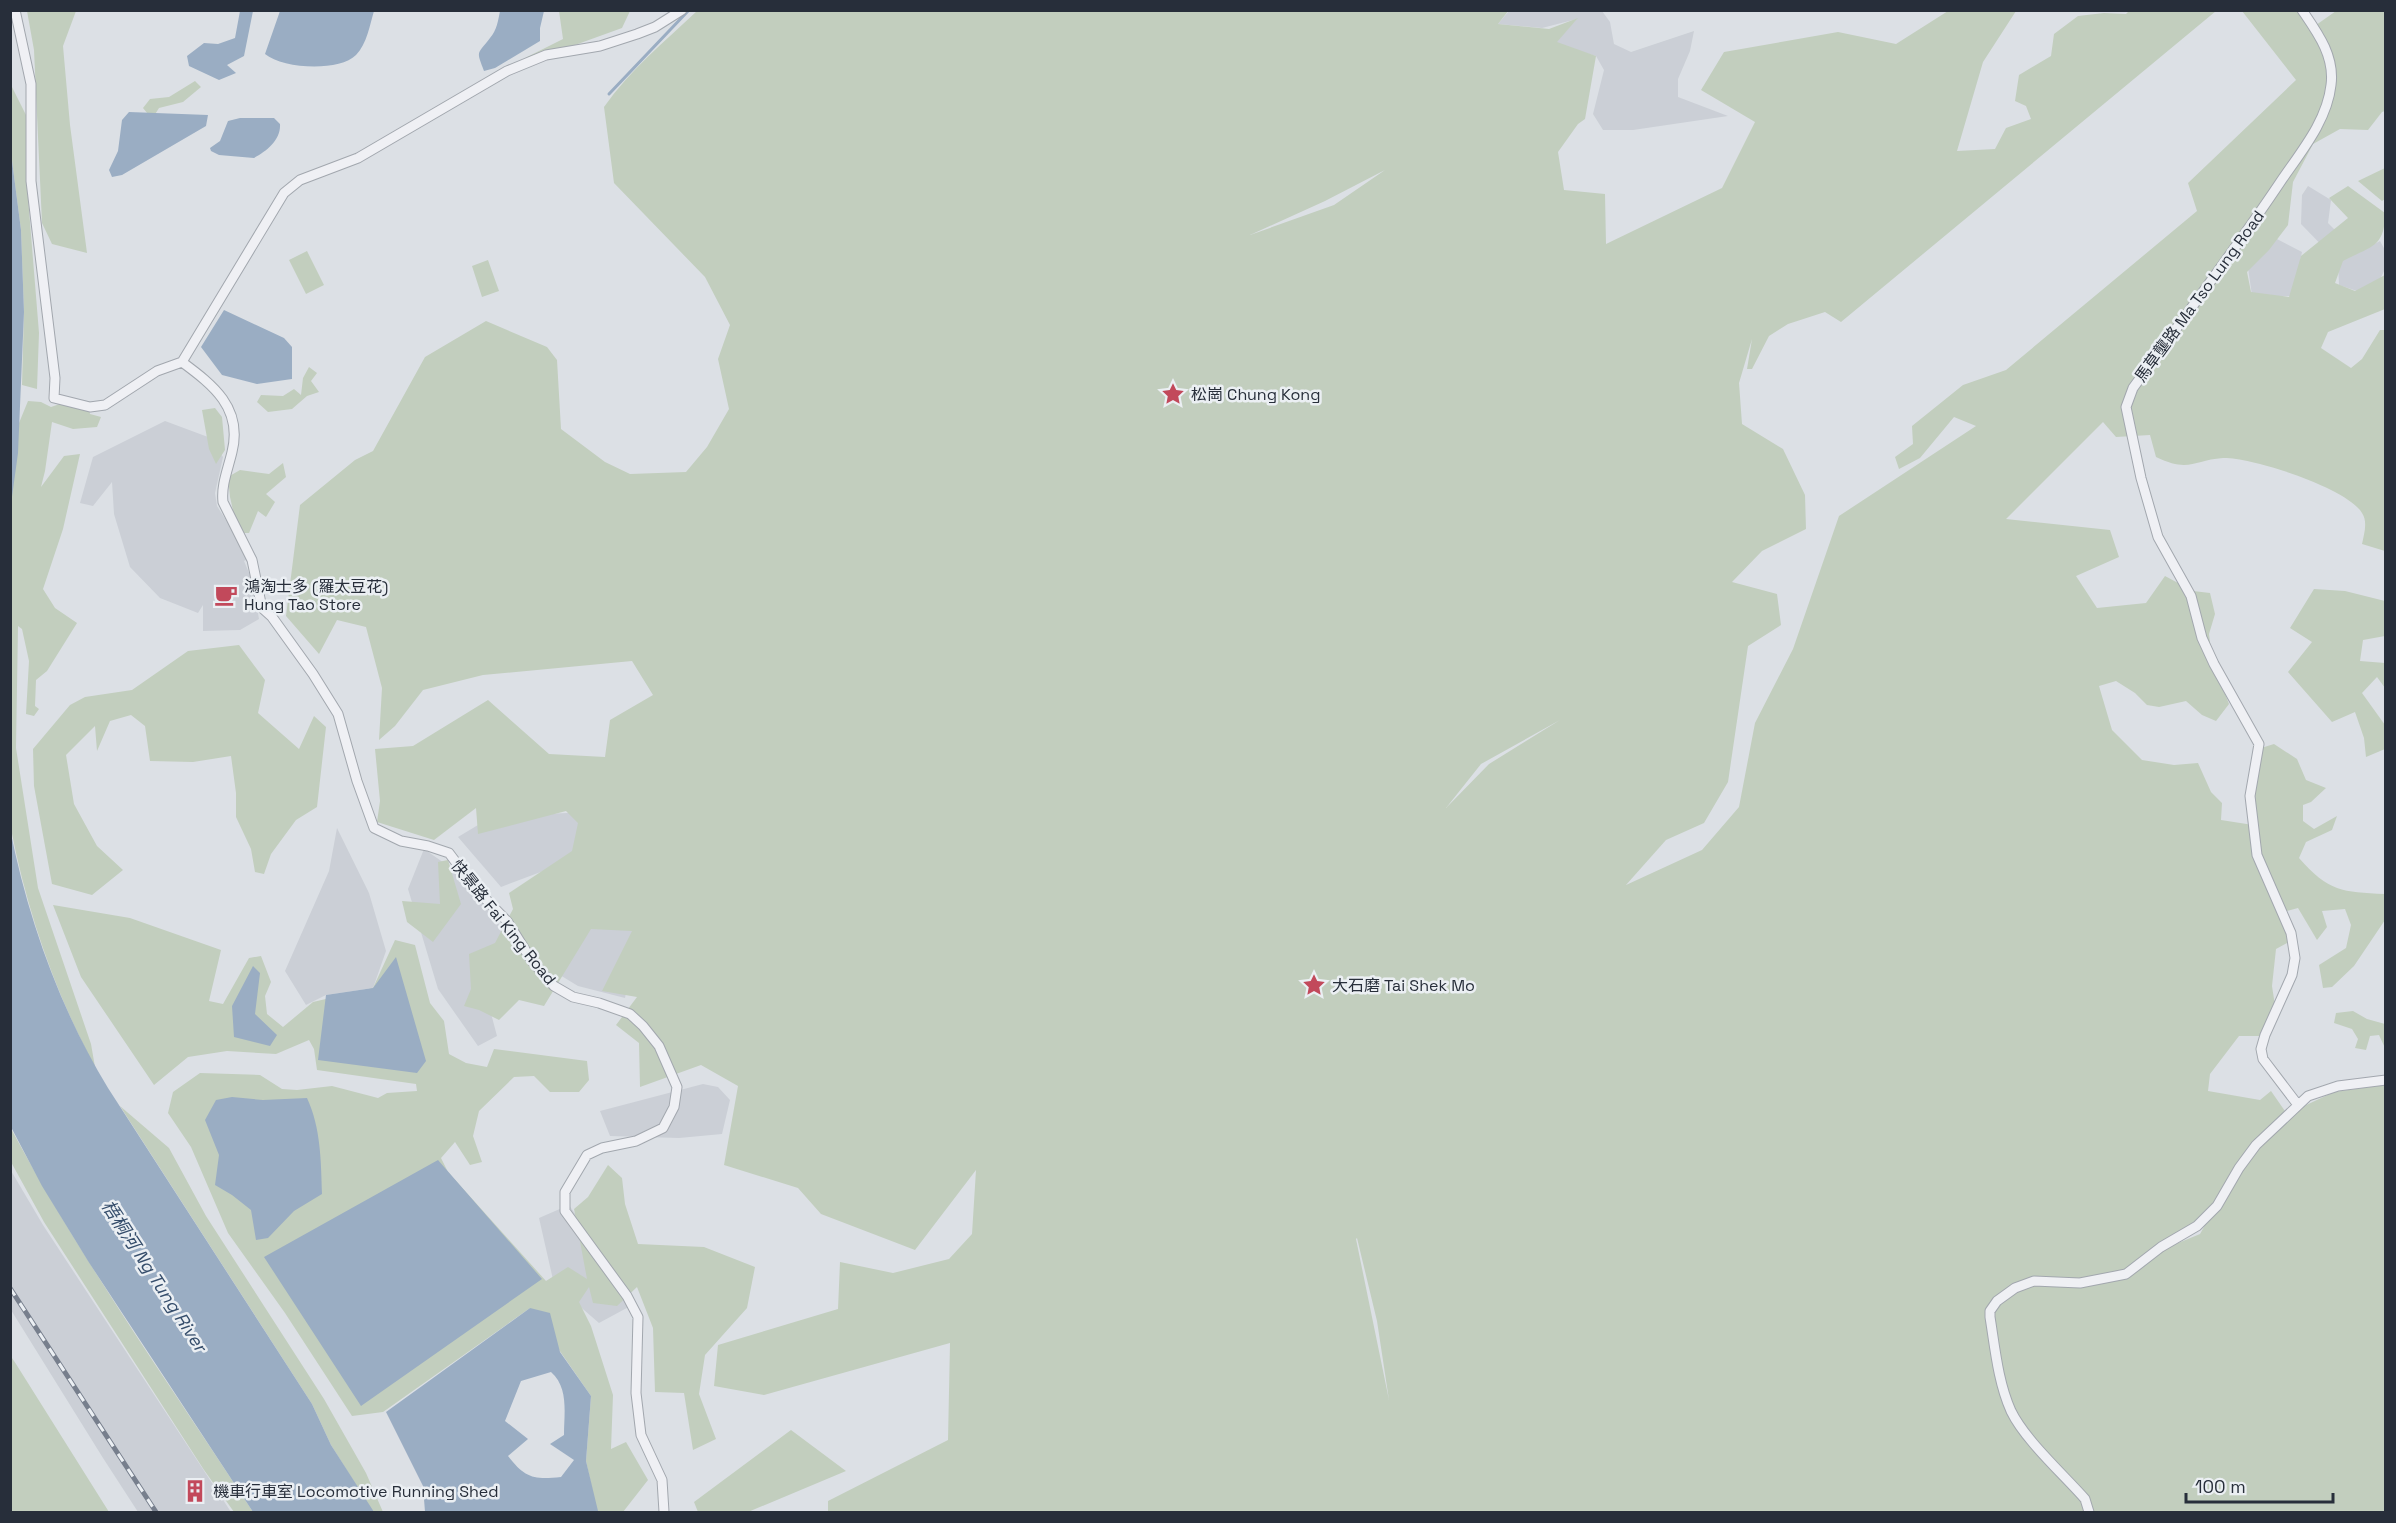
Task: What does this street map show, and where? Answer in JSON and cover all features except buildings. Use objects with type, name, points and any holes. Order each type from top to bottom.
[{"type":"street","points":[[15,10],[31,84],[31,181],[55,378],[54,398],[90,407],[105,405],[157,370],[182,362],[284,193],[294,183],[358,158],[507,71],[546,55],[600,46],[637,34],[655,27],[682,10]]},
{"type":"street","name":"馬草壟路 Ma Tso Lung Road","points":[[2298,1105],[2263,1059],[2261,1052],[2272,1016],[2292,975],[2295,958],[2291,933],[2257,855],[2250,796],[2259,744],[2214,664],[2202,638],[2191,596],[2158,537],[2141,478],[2126,407],[2133,388],[2254,221],[2310,139],[2325,111],[2331,84],[2331,68],[2321,37],[2302,10]]},
{"type":"street","name":"快景路 Fai King Road","points":[[182,362],[212,385],[228,408],[234,425],[234,442],[222,492],[223,502],[252,560],[262,608],[272,617],[313,674],[338,714],[357,781],[374,828],[400,841],[428,846],[449,853],[476,890],[507,921],[532,961],[554,986],[573,997],[630,1014],[644,1026],[659,1046],[677,1087],[674,1107],[663,1128],[636,1141],[602,1148],[587,1155],[565,1192],[565,1211],[627,1296],[638,1317],[636,1393],[641,1434],[662,1480],[664,1512]]},
{"type":"street","points":[[2089,1512],[2085,1499],[2020,1427],[2011,1411],[2002,1384],[1990,1311],[1997,1301],[2015,1288],[2034,1281],[2080,1283],[2126,1275],[2161,1247],[2183,1236],[2204,1219],[2217,1206],[2239,1168],[2256,1145],[2308,1096],[2325,1089],[2385,1080]]},
{"type":"shaded area","points":[[1509,11],[1602,11],[1610,22],[1614,44],[1631,52],[1694,31],[1690,51],[1678,79],[1678,97],[1728,116],[1633,130],[1603,130],[1593,114],[1604,70],[1596,56],[1554,44],[1577,19],[1542,28],[1498,24]]},
{"type":"shaded area","points":[[2308,186],[2331,200],[2328,223],[2358,253],[2380,241],[2385,250],[2385,269],[2372,296],[2339,285],[2338,262],[2301,224],[2302,195]]},
{"type":"shaded area","points":[[2275,238],[2302,252],[2293,296],[2276,296],[2254,309],[2248,268]]},
{"type":"shaded area","points":[[165,421],[208,437],[223,457],[215,493],[217,506],[250,558],[244,561],[252,580],[259,619],[240,630],[203,631],[203,605],[198,613],[160,598],[130,567],[114,514],[112,482],[93,506],[80,503],[93,457]]},
{"type":"shaded area","points":[[591,812],[594,852],[501,887],[458,837],[493,816]]},
{"type":"shaded area","points":[[337,828],[369,893],[386,951],[373,988],[326,995],[306,1005],[285,971],[329,871]]},
{"type":"shaded area","points":[[424,849],[460,874],[521,953],[479,968],[497,1036],[478,1046],[438,989],[408,889]]},
{"type":"shaded area","points":[[622,864],[648,879],[625,998],[578,986],[555,972]]},
{"type":"shaded area","points":[[703,1084],[718,1087],[730,1100],[722,1134],[679,1138],[610,1136],[600,1111]]},
{"type":"shaded area","points":[[10,1169],[43,1225],[231,1512],[138,1512],[103,1458],[11,1310]]},
{"type":"shaded area","points":[[569,1205],[636,1303],[599,1323],[554,1284],[539,1218]]},
{"type":"green space","points":[[1509,10],[1498,24],[1549,29],[1578,18],[1557,42],[1596,56],[1585,119],[1578,124],[1558,152],[1564,190],[1605,194],[1606,244],[1722,188],[1755,122],[1701,90],[1724,52],[1838,32],[1896,44],[1948,11],[2016,11],[1983,62],[1957,151],[1995,149],[2006,128],[2031,119],[2026,106],[2015,101],[2019,75],[2051,56],[2054,34],[2078,16],[2104,13],[2126,14],[2130,10],[2216,11],[1841,322],[1825,312],[1788,324],[1769,336],[1752,369],[1747,369],[1752,339],[1739,383],[1742,424],[1783,449],[1805,495],[1806,529],[1762,551],[1732,582],[1777,594],[1781,625],[1748,646],[1728,782],[1704,823],[1666,840],[1626,885],[1702,850],[1739,807],[1755,723],[1793,649],[1839,516],[1976,426],[1954,417],[1920,458],[1899,469],[1895,457],[1913,444],[1912,426],[1963,385],[2006,370],[2197,211],[2188,183],[2296,80],[2242,11],[2301,11],[2309,30],[2336,11],[2385,11],[2385,111],[2368,130],[2340,129],[2313,144],[2293,182],[2288,225],[2269,250],[2247,272],[2251,292],[2289,297],[2301,256],[2348,218],[2329,198],[2348,186],[2385,213],[2379,240],[2369,248],[2343,261],[2335,283],[2355,291],[2385,275],[2385,309],[2328,332],[2321,348],[2351,368],[2362,359],[2380,330],[2385,330],[2385,551],[2362,544],[2365,524],[2362,513],[2353,503],[2319,484],[2276,468],[2236,459],[2213,459],[2184,465],[2167,462],[2156,457],[2150,435],[2116,437],[2103,422],[2006,519],[2110,530],[2119,557],[2076,576],[2097,608],[2146,603],[2165,576],[2193,591],[2210,593],[2215,614],[2209,634],[2212,660],[2229,704],[2216,721],[2202,715],[2186,701],[2159,707],[2147,705],[2135,693],[2116,681],[2099,686],[2112,730],[2142,760],[2174,765],[2198,763],[2211,792],[2222,803],[2221,820],[2253,825],[2258,817],[2250,796],[2258,749],[2274,744],[2297,759],[2306,780],[2326,788],[2311,802],[2303,805],[2303,821],[2314,829],[2337,816],[2332,830],[2306,842],[2299,858],[2319,878],[2337,888],[2385,894],[2385,920],[2354,966],[2332,987],[2323,988],[2319,965],[2346,948],[2351,925],[2345,909],[2322,911],[2327,927],[2317,940],[2298,908],[2283,912],[2289,942],[2276,949],[2272,986],[2276,1012],[2259,1036],[2239,1036],[2210,1074],[2208,1091],[2260,1100],[2271,1091],[2287,1114],[2334,1092],[2385,1085],[2385,1512],[828,1512],[828,1501],[948,1440],[950,1343],[764,1395],[714,1386],[718,1345],[838,1309],[840,1262],[893,1273],[949,1259],[972,1234],[976,1170],[915,1250],[821,1214],[798,1188],[724,1165],[738,1086],[701,1065],[640,1087],[639,1043],[616,1025],[637,997],[602,991],[632,931],[591,929],[544,1006],[519,1000],[499,1020],[479,1010],[464,1006],[471,989],[469,954],[495,943],[513,909],[509,893],[572,851],[578,823],[566,811],[478,834],[476,808],[434,840],[377,822],[380,801],[375,749],[413,746],[488,700],[549,754],[605,757],[610,720],[653,695],[632,661],[483,675],[423,690],[395,726],[379,740],[382,688],[366,627],[337,620],[319,654],[286,616],[300,505],[355,460],[373,451],[425,357],[486,321],[547,347],[557,360],[561,429],[605,462],[630,474],[686,472],[707,447],[729,409],[718,359],[730,325],[705,277],[614,183],[604,107],[636,69],[697,11]],"holes":[[[1385,170],[1334,205],[1250,235],[1325,201]],[[1560,720],[1489,764],[1446,808],[1481,764]],[[2213,1211],[2200,1234],[2154,1253]],[[1356,1239],[1377,1321],[1389,1400]]]},
{"type":"green space","points":[[27,11],[76,11],[63,46],[70,125],[87,253],[52,244],[42,223],[34,50]]},
{"type":"green space","points":[[559,11],[630,11],[622,28],[575,45],[525,58],[563,39]]},
{"type":"green space","points":[[195,81],[201,87],[183,102],[159,108],[152,119],[143,108],[150,99],[169,97]]},
{"type":"green space","points":[[10,83],[27,117],[26,173],[39,333],[37,389],[22,385],[24,312],[21,230],[11,153]]},
{"type":"green space","points":[[2385,168],[2385,199],[2382,201],[2358,181]]},
{"type":"green space","points":[[307,251],[324,285],[306,294],[289,260]]},
{"type":"green space","points":[[488,260],[499,291],[482,297],[472,266]]},
{"type":"green space","points":[[309,367],[317,373],[311,381],[319,392],[307,396],[292,409],[268,412],[257,402],[261,395],[283,396],[294,389],[301,395],[303,378]]},
{"type":"green space","points":[[74,399],[87,401],[90,414],[101,417],[97,427],[73,429],[52,422],[41,487],[64,456],[80,454],[63,529],[43,589],[55,608],[77,623],[47,671],[36,680],[35,706],[39,709],[34,716],[26,714],[29,661],[22,629],[18,626],[16,748],[38,888],[91,1044],[95,1067],[67,1010],[44,951],[25,890],[11,829],[10,504],[19,423],[28,401],[41,402],[51,407]]},
{"type":"green space","points":[[215,408],[222,417],[225,450],[216,464],[209,449],[202,410]]},
{"type":"green space","points":[[283,463],[286,477],[266,494],[275,502],[266,517],[258,511],[249,533],[238,533],[228,477],[240,470],[269,474]]},
{"type":"green space","points":[[2314,589],[2345,591],[2385,601],[2385,636],[2363,640],[2360,661],[2385,663],[2385,688],[2377,677],[2362,693],[2385,725],[2385,749],[2366,757],[2364,738],[2355,712],[2332,722],[2288,672],[2312,642],[2290,628]]},
{"type":"green space","points":[[239,645],[265,680],[258,713],[299,749],[314,716],[326,727],[317,807],[296,820],[271,854],[264,874],[255,872],[251,849],[236,817],[236,793],[231,756],[193,762],[150,761],[145,726],[131,715],[110,721],[97,751],[95,726],[66,755],[74,804],[97,846],[123,870],[92,895],[52,884],[34,786],[33,749],[70,705],[85,697],[132,690],[188,651]]},
{"type":"green space","points":[[448,860],[461,904],[433,942],[407,922],[402,901],[440,904],[438,862]]},
{"type":"green space","points":[[53,905],[130,918],[221,950],[209,1001],[223,1004],[249,958],[261,956],[271,982],[265,996],[267,1014],[283,1027],[313,1002],[373,988],[395,940],[415,945],[430,1003],[444,1021],[449,1054],[466,1063],[487,1067],[494,1049],[587,1061],[589,1080],[579,1092],[550,1092],[534,1076],[514,1077],[479,1111],[473,1136],[482,1162],[470,1165],[455,1142],[441,1158],[448,1172],[546,1281],[568,1267],[587,1279],[574,1209],[588,1197],[608,1165],[622,1178],[625,1204],[638,1244],[704,1247],[755,1267],[747,1308],[705,1355],[699,1394],[716,1439],[693,1450],[684,1393],[655,1392],[653,1328],[637,1287],[617,1306],[593,1303],[589,1287],[579,1302],[591,1326],[613,1395],[611,1449],[626,1442],[648,1480],[623,1512],[597,1512],[586,1461],[591,1396],[530,1308],[383,1412],[352,1416],[285,1313],[228,1233],[191,1147],[168,1113],[173,1092],[200,1073],[260,1075],[282,1089],[297,1090],[332,1086],[378,1098],[387,1093],[417,1091],[416,1084],[317,1070],[314,1049],[309,1040],[276,1054],[227,1051],[188,1057],[154,1085],[81,977]]},
{"type":"green space","points":[[2353,1011],[2367,1019],[2385,1024],[2385,1048],[2379,1035],[2370,1036],[2366,1050],[2355,1048],[2358,1039],[2352,1029],[2334,1023],[2336,1013]]},
{"type":"green space","points":[[120,1106],[169,1148],[206,1216],[324,1399],[366,1473],[383,1512],[373,1512],[331,1445],[312,1404]]},
{"type":"green space","points":[[10,1127],[97,1274],[253,1512],[234,1512],[204,1470],[44,1222],[11,1162]]},
{"type":"green space","points":[[10,1355],[16,1364],[109,1512],[11,1512]]},
{"type":"green space","points":[[791,1430],[846,1471],[748,1512],[698,1512],[694,1502]]},
{"type":"water","points":[[280,10],[374,11],[365,40],[356,55],[337,64],[311,66],[284,63],[265,54]]},
{"type":"water","points":[[240,11],[253,11],[244,56],[227,65],[236,73],[219,80],[189,66],[187,56],[204,43],[218,44],[235,38]]},
{"type":"water","points":[[500,11],[544,11],[540,41],[495,68],[484,71],[479,53],[494,32]]},
{"type":"water","points":[[129,112],[208,115],[206,126],[122,175],[112,177],[109,170],[118,151],[122,120]]},
{"type":"water","points":[[240,118],[274,118],[280,124],[276,140],[254,158],[219,155],[211,151],[210,148],[220,141],[228,121]]},
{"type":"water","points":[[11,153],[21,230],[24,312],[18,453],[11,504]]},
{"type":"water","points":[[224,310],[284,338],[292,347],[292,379],[257,384],[222,375],[201,347]]},
{"type":"water","name":"梧桐河 Ng Tung River","points":[[10,829],[36,930],[61,995],[91,1058],[108,1088],[312,1404],[331,1445],[374,1512],[253,1512],[88,1261],[42,1186],[11,1127]]},
{"type":"water","points":[[396,957],[426,1061],[417,1073],[318,1060],[326,995],[373,988]]},
{"type":"water","points":[[253,966],[260,973],[255,1014],[277,1035],[270,1046],[234,1037],[232,1006]]},
{"type":"water","points":[[232,1097],[263,1100],[307,1098],[312,1109],[319,1145],[322,1194],[294,1211],[268,1238],[256,1240],[251,1210],[215,1185],[219,1155],[205,1120],[216,1100]]},
{"type":"water","points":[[438,1160],[542,1279],[361,1406],[264,1257]]},
{"type":"water","points":[[530,1308],[550,1313],[560,1352],[591,1396],[586,1461],[598,1511],[425,1512],[423,1486],[386,1412]],"holes":[[[551,1372],[557,1378],[564,1401],[564,1435],[550,1444],[574,1460],[561,1477],[531,1476],[520,1469],[508,1456],[528,1439],[505,1421],[521,1381]]]},
{"type":"waterway","points":[[609,94],[689,10]]},
{"type":"railway","points":[[10,1288],[156,1512]]},
{"type":"place","name":"松崗 Chung Kong","points":[[1173,394]]},
{"type":"place","name":"鴻淘士多 (羅太豆花) Hung Tao Store","points":[[226,595]]},
{"type":"place","name":"大石磨 Tai Shek Mo","points":[[1314,985]]},
{"type":"place","name":"機車行車室 Locomotive Running Shed","points":[[195,1491]]}]
